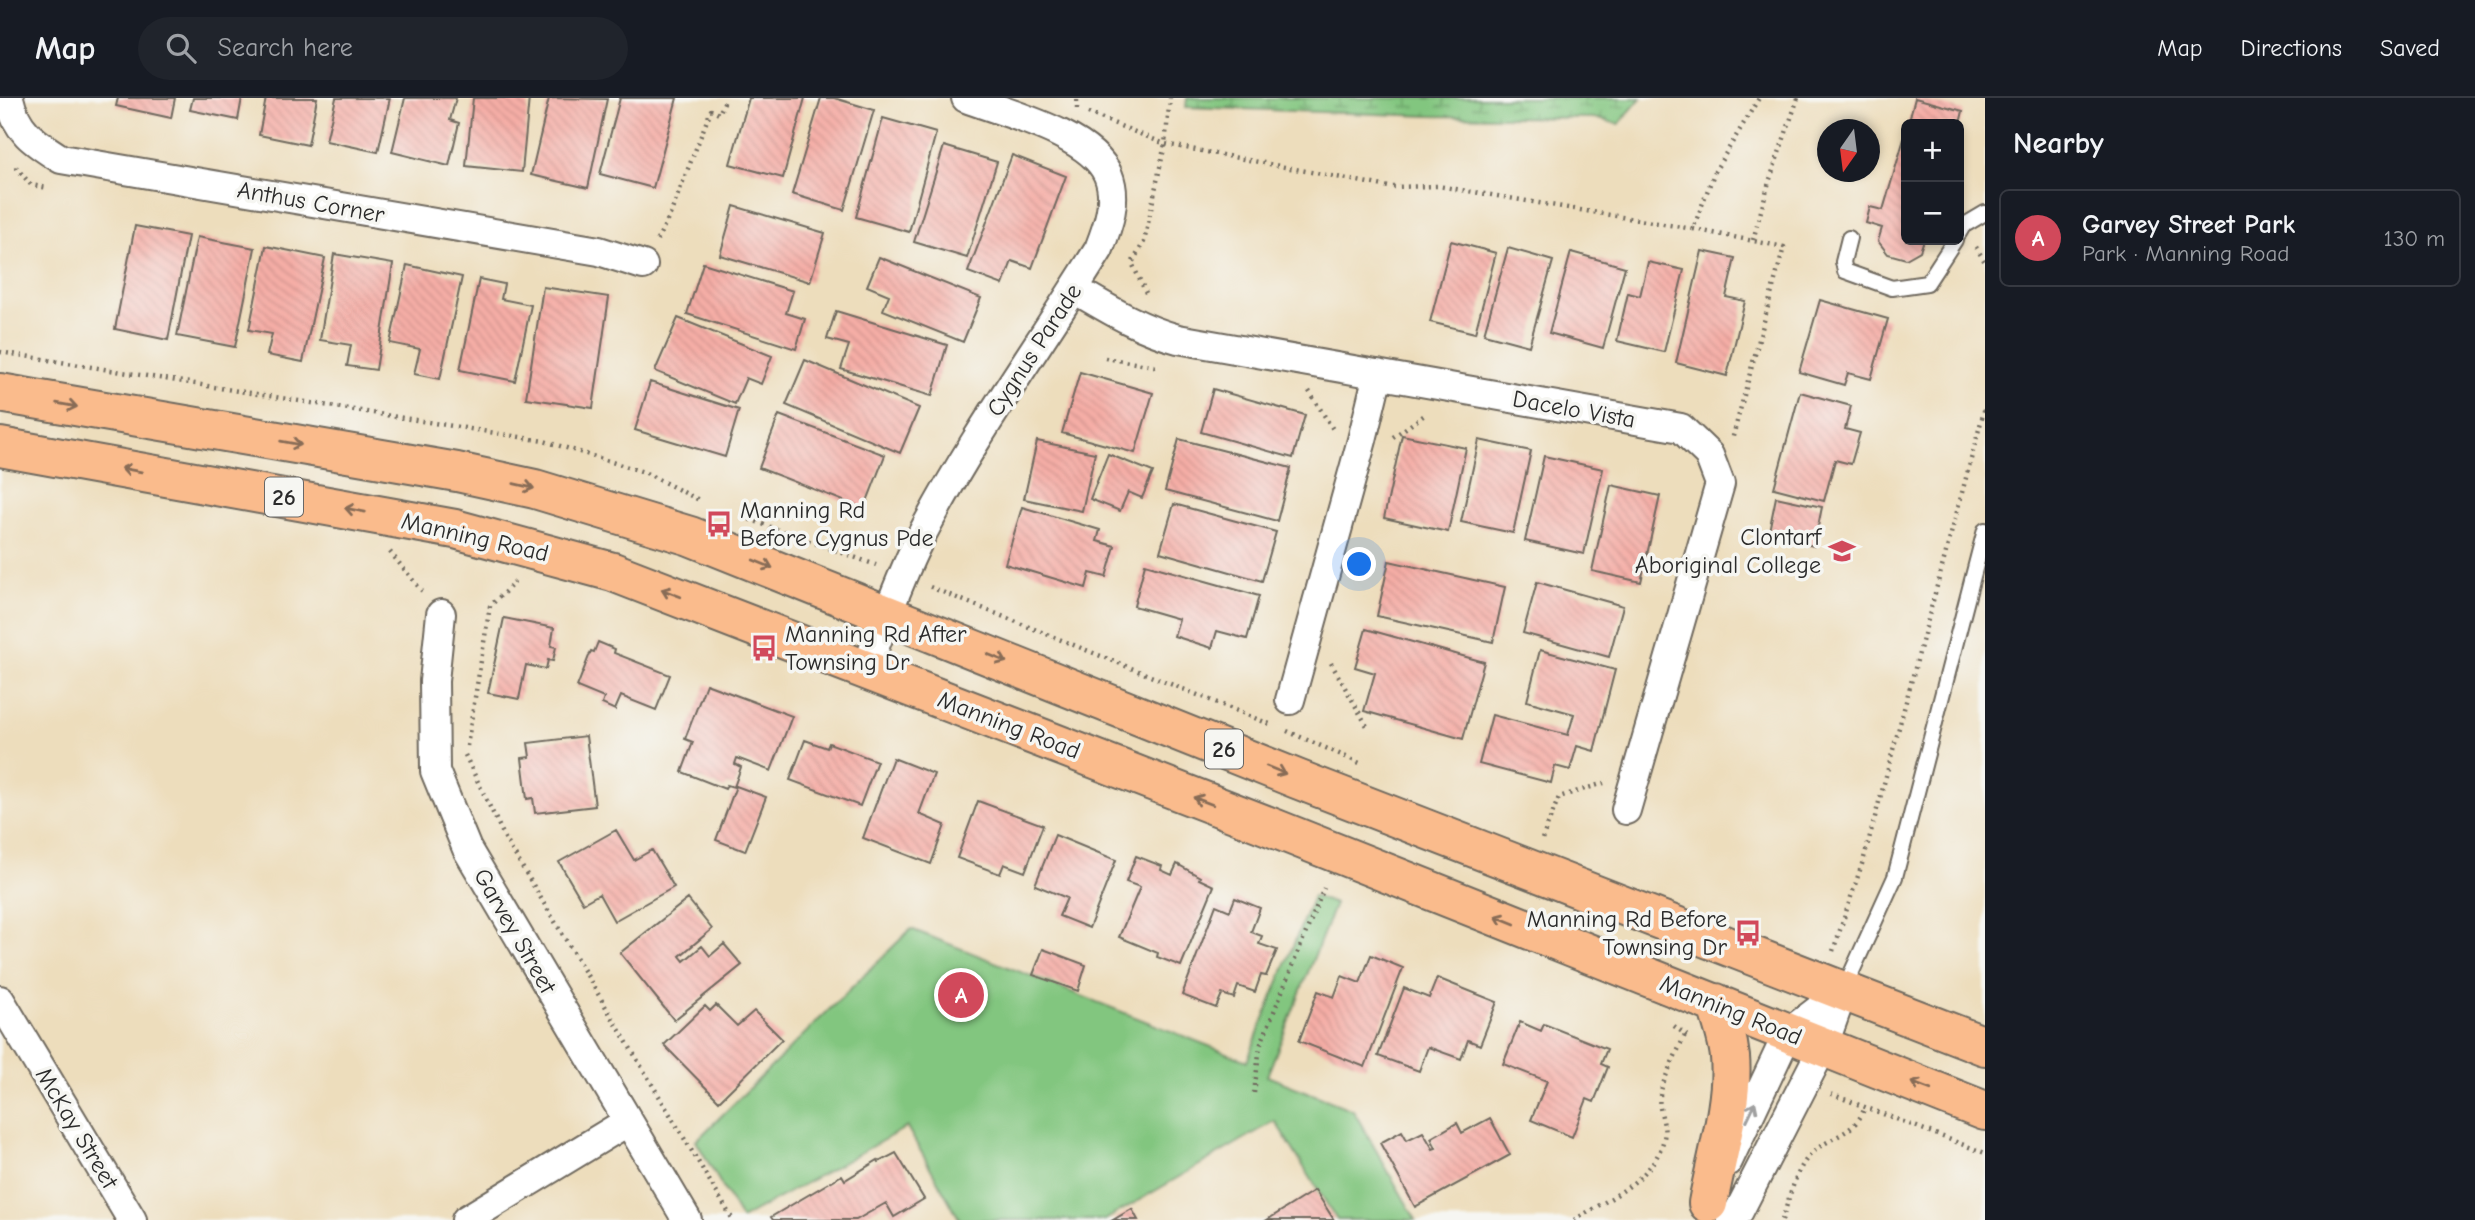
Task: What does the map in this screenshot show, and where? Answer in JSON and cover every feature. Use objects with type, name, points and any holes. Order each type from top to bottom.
[{"type":"main road","name":"26","points":[[0,393],[457,471],[535,489],[690,536],[1297,779],[1837,974],[1985,1046]]},
{"type":"main road","name":"Manning Road","points":[[0,447],[455,530],[613,572],[866,669],[1985,1111]]},
{"type":"main road","points":[[1716,1003],[1726,1031],[1731,1072],[1716,1214]]},
{"type":"street","name":"Anthus Corner","points":[[9,98],[13,116],[35,143],[61,159],[599,251],[643,265]]},
{"type":"street","name":"Cygnus Parade","points":[[866,669],[914,552],[963,461],[1074,289],[1108,228],[1111,210],[1108,174],[1096,158],[1080,145],[1049,129],[966,98]]},
{"type":"street","name":"Dacelo Vista","points":[[1074,289],[1126,320],[1154,333],[1178,339],[1681,428],[1709,455],[1720,484]]},
{"type":"street","points":[[1290,700],[1362,440],[1377,374]]},
{"type":"street","points":[[1626,810],[1720,484]]},
{"type":"street","name":"Garvey Street","points":[[440,614],[434,681],[435,771],[467,849],[687,1220]]},
{"type":"street","points":[[1837,974],[1823,1047],[1740,1211],[1716,1214],[1788,1033],[1837,974]]},
{"type":"street","name":"McKay Street","points":[[0,1000],[132,1220]]},
{"type":"street","points":[[466,1220],[628,1122]]},
{"type":"lane","points":[[1964,225],[1985,213]]},
{"type":"lane","points":[[1849,238],[1843,262],[1845,271],[1892,288],[1927,283],[1952,245]]},
{"type":"lane","points":[[1837,974],[1895,877],[1985,530]]},
{"type":"path","points":[[643,265],[670,215],[711,110],[719,114],[726,98]]},
{"type":"path","points":[[1077,98],[1077,109]]},
{"type":"path","points":[[1146,293],[1132,263],[1144,243],[1165,144],[1170,98]]},
{"type":"path","points":[[1693,229],[1716,171],[1759,98]]},
{"type":"path","points":[[1753,240],[1769,182],[1798,98]]},
{"type":"path","points":[[1068,105],[1165,144],[1389,187],[1438,186],[1784,247],[1720,484]]},
{"type":"path","points":[[1105,358],[1172,369]]},
{"type":"path","points":[[1308,390],[1334,432],[1390,448],[1392,438],[1431,410]]},
{"type":"path","points":[[1837,974],[1864,859],[1985,407]]},
{"type":"path","points":[[377,549],[403,554]]},
{"type":"path","points":[[390,551],[440,614]]},
{"type":"path","points":[[520,576],[490,606],[465,755],[505,838],[733,1220]]},
{"type":"path","points":[[1334,653],[1330,665],[1367,726]]},
{"type":"path","points":[[1539,845],[1559,797],[1607,783]]},
{"type":"path","points":[[1312,883],[1337,892]]},
{"type":"path","points":[[1254,1093],[1261,1046],[1324,888]]},
{"type":"path","points":[[1665,1019],[1685,1035],[1730,1054]]},
{"type":"path","points":[[1574,1220],[1625,1188],[1647,1170],[1658,1154],[1664,1137],[1659,1096],[1685,1035]]},
{"type":"path","points":[[1804,1084],[1985,1153]]},
{"type":"path","points":[[1782,1220],[1802,1165],[1810,1154],[1849,1131],[1861,1119],[1865,1107]]},
{"type":"green space","points":[[1187,98],[1641,98],[1619,124],[1593,118],[1431,116],[1186,107]]},
{"type":"green space","points":[[1313,896],[1335,904],[1267,1076],[1353,1110],[1416,1220],[1337,1220],[1275,1121],[1105,1220],[960,1220],[907,1127],[741,1219],[696,1141],[911,929],[1247,1061]]},
{"type":"building","points":[[118,98],[175,98],[171,118],[116,106]]},
{"type":"building","points":[[193,98],[242,98],[238,120],[190,110]]},
{"type":"building","points":[[266,98],[317,98],[308,145],[259,135]]},
{"type":"building","points":[[336,98],[390,98],[378,152],[326,141]]},
{"type":"building","points":[[405,98],[456,98],[450,120],[459,123],[449,166],[392,152]]},
{"type":"building","points":[[473,98],[529,98],[522,172],[466,166]]},
{"type":"building","points":[[549,98],[607,99],[588,188],[531,175]]},
{"type":"building","points":[[620,98],[677,98],[653,188],[600,174]]},
{"type":"building","points":[[749,98],[805,98],[783,178],[730,164]]},
{"type":"building","points":[[821,98],[834,98],[874,110],[844,210],[792,194]]},
{"type":"building","points":[[1915,98],[1963,111],[1961,119],[1909,119]]},
{"type":"building","points":[[883,118],[936,133],[909,232],[856,217]]},
{"type":"building","points":[[944,146],[997,162],[967,258],[914,242]]},
{"type":"building","points":[[1901,149],[1901,245],[1922,245],[1920,251],[1906,259],[1888,254],[1878,241],[1882,228],[1866,223],[1870,207],[1883,210]]},
{"type":"building","points":[[1012,155],[1066,176],[1032,268],[1012,261],[1003,285],[968,272]]},
{"type":"building","points":[[734,206],[825,233],[810,282],[720,255]]},
{"type":"building","points":[[135,226],[188,236],[168,340],[115,329]]},
{"type":"building","points":[[197,237],[255,248],[235,347],[177,336]]},
{"type":"building","points":[[1451,241],[1496,253],[1475,333],[1430,322]]},
{"type":"building","points":[[266,246],[325,258],[303,362],[267,355],[272,334],[249,330]]},
{"type":"building","points":[[1508,248],[1553,261],[1529,346],[1484,334]]},
{"type":"building","points":[[1702,251],[1735,258],[1726,297],[1745,301],[1727,376],[1676,363]]},
{"type":"building","points":[[1571,252],[1625,267],[1603,348],[1549,333]]},
{"type":"building","points":[[334,254],[393,264],[376,370],[347,366],[351,345],[320,340]]},
{"type":"building","points":[[879,257],[981,298],[963,342],[883,310],[889,295],[867,286]]},
{"type":"building","points":[[1648,262],[1684,270],[1664,352],[1617,341],[1628,293],[1640,296]]},
{"type":"building","points":[[703,263],[793,291],[786,313],[805,319],[796,349],[687,314]]},
{"type":"building","points":[[407,265],[462,277],[440,379],[414,374],[420,349],[390,343]]},
{"type":"building","points":[[479,279],[504,284],[501,299],[531,305],[515,381],[460,370]]},
{"type":"building","points":[[543,287],[609,297],[593,408],[526,398]]},
{"type":"building","points":[[1820,300],[1888,319],[1871,379],[1848,373],[1844,385],[1799,372]]},
{"type":"building","points":[[836,311],[947,345],[932,396],[841,369],[849,345],[827,339]]},
{"type":"building","points":[[678,318],[772,356],[761,384],[746,378],[735,404],[655,371]]},
{"type":"building","points":[[805,360],[919,408],[900,453],[786,405]]},
{"type":"building","points":[[1080,372],[1153,393],[1135,453],[1062,433]]},
{"type":"building","points":[[650,382],[739,410],[725,457],[635,430]]},
{"type":"building","points":[[1213,389],[1305,415],[1293,458],[1201,432]]},
{"type":"building","points":[[1800,392],[1851,406],[1845,429],[1860,433],[1851,464],[1835,460],[1824,501],[1774,488]]},
{"type":"building","points":[[779,415],[885,455],[864,509],[759,468]]},
{"type":"building","points":[[1402,435],[1466,448],[1448,532],[1384,518]]},
{"type":"building","points":[[1179,439],[1291,468],[1277,521],[1165,491]]},
{"type":"building","points":[[1479,440],[1531,451],[1513,533],[1461,522]]},
{"type":"building","points":[[1037,441],[1095,453],[1082,511],[1024,499]]},
{"type":"building","points":[[1108,454],[1153,472],[1142,498],[1128,492],[1120,511],[1090,499]]},
{"type":"building","points":[[1544,456],[1603,469],[1584,554],[1525,541]]},
{"type":"building","points":[[1611,485],[1660,496],[1641,582],[1592,571]]},
{"type":"building","points":[[1776,497],[1822,507],[1814,546],[1768,536]]},
{"type":"building","points":[[1174,504],[1276,532],[1262,581],[1160,552]]},
{"type":"building","points":[[1022,507],[1100,530],[1097,541],[1115,546],[1106,577],[1090,573],[1086,588],[1005,564]]},
{"type":"building","points":[[1389,561],[1505,587],[1493,642],[1377,616]]},
{"type":"building","points":[[1145,564],[1259,596],[1247,639],[1217,631],[1212,648],[1174,636],[1179,619],[1134,606]]},
{"type":"building","points":[[1537,582],[1623,606],[1609,657],[1523,633]]},
{"type":"building","points":[[504,618],[554,628],[551,646],[556,647],[553,661],[548,660],[546,669],[526,665],[519,699],[488,693]]},
{"type":"building","points":[[1366,629],[1484,662],[1463,739],[1364,711],[1375,673],[1355,667]]},
{"type":"building","points":[[598,642],[615,649],[614,653],[670,675],[656,710],[621,696],[615,710],[602,704],[604,698],[577,687],[591,651],[594,652]]},
{"type":"building","points":[[1540,650],[1615,670],[1594,751],[1577,746],[1570,770],[1555,766],[1551,783],[1479,764],[1492,715],[1568,735],[1574,714],[1527,701]]},
{"type":"building","points":[[706,684],[792,716],[771,771],[737,758],[735,764],[741,767],[734,787],[727,785],[725,789],[682,772],[693,742],[685,739]]},
{"type":"building","points":[[586,736],[595,806],[535,813],[533,798],[527,799],[522,758],[530,757],[528,743]]},
{"type":"building","points":[[805,740],[827,748],[829,743],[877,761],[860,806],[790,780]]},
{"type":"building","points":[[893,758],[934,774],[919,814],[945,825],[931,864],[863,838]]},
{"type":"building","points":[[736,786],[766,797],[745,851],[716,840]]},
{"type":"building","points":[[978,801],[1043,825],[1025,872],[1004,864],[1000,874],[957,858]]},
{"type":"building","points":[[616,830],[634,860],[652,850],[674,887],[614,921],[599,894],[583,903],[559,862]]},
{"type":"building","points":[[1055,835],[1116,860],[1089,928],[1059,916],[1067,898],[1035,885]]},
{"type":"building","points":[[1136,856],[1162,866],[1161,870],[1172,875],[1177,864],[1214,886],[1181,966],[1119,937],[1140,887],[1126,882]]},
{"type":"building","points":[[1235,898],[1260,908],[1251,932],[1262,936],[1259,944],[1277,950],[1266,976],[1261,975],[1255,992],[1238,986],[1234,998],[1222,994],[1216,1008],[1182,995],[1216,905],[1230,911]]},
{"type":"building","points":[[688,899],[712,929],[680,956],[684,961],[702,946],[710,956],[724,944],[742,965],[674,1020],[620,953]]},
{"type":"building","points":[[1043,949],[1086,965],[1078,991],[1033,975]]},
{"type":"building","points":[[1371,955],[1403,968],[1365,1067],[1299,1041],[1318,991],[1334,997],[1342,976],[1360,983]]},
{"type":"building","points":[[1437,978],[1497,1002],[1480,1045],[1468,1040],[1461,1059],[1428,1047],[1419,1071],[1378,1056],[1404,988],[1429,998]]},
{"type":"building","points":[[716,1005],[737,1026],[754,1011],[782,1039],[719,1101],[664,1045],[705,1006],[710,1011]]},
{"type":"building","points":[[1520,1022],[1541,1031],[1544,1024],[1607,1049],[1601,1064],[1608,1067],[1594,1102],[1587,1099],[1572,1137],[1531,1120],[1547,1081],[1503,1064]]},
{"type":"building","points":[[1490,1118],[1510,1155],[1415,1207],[1380,1143],[1402,1131],[1407,1140],[1423,1132],[1433,1149],[1436,1148],[1431,1138],[1457,1123],[1462,1133]]},
{"type":"building","points":[[896,1153],[924,1199],[894,1217],[886,1203],[856,1220],[773,1220],[771,1217],[842,1175],[845,1180],[878,1160],[879,1162]]},
{"type":"building","points":[[1315,1190],[1334,1220],[1267,1220]]},
{"type":"building","points":[[1132,1209],[1138,1220],[1113,1220]]},
{"type":"place","name":"Manning Rd Before Cygnus Pde","points":[[719,524]]},
{"type":"place","name":"Clontarf Aboriginal College","points":[[1842,551]]},
{"type":"place","name":"Manning Rd After Townsing Dr","points":[[764,648]]},
{"type":"place","name":"Manning Rd Before Townsing Dr","points":[[1748,933]]},
{"type":"place","name":"Garvey Street Park","points":[[961,995]]}]
